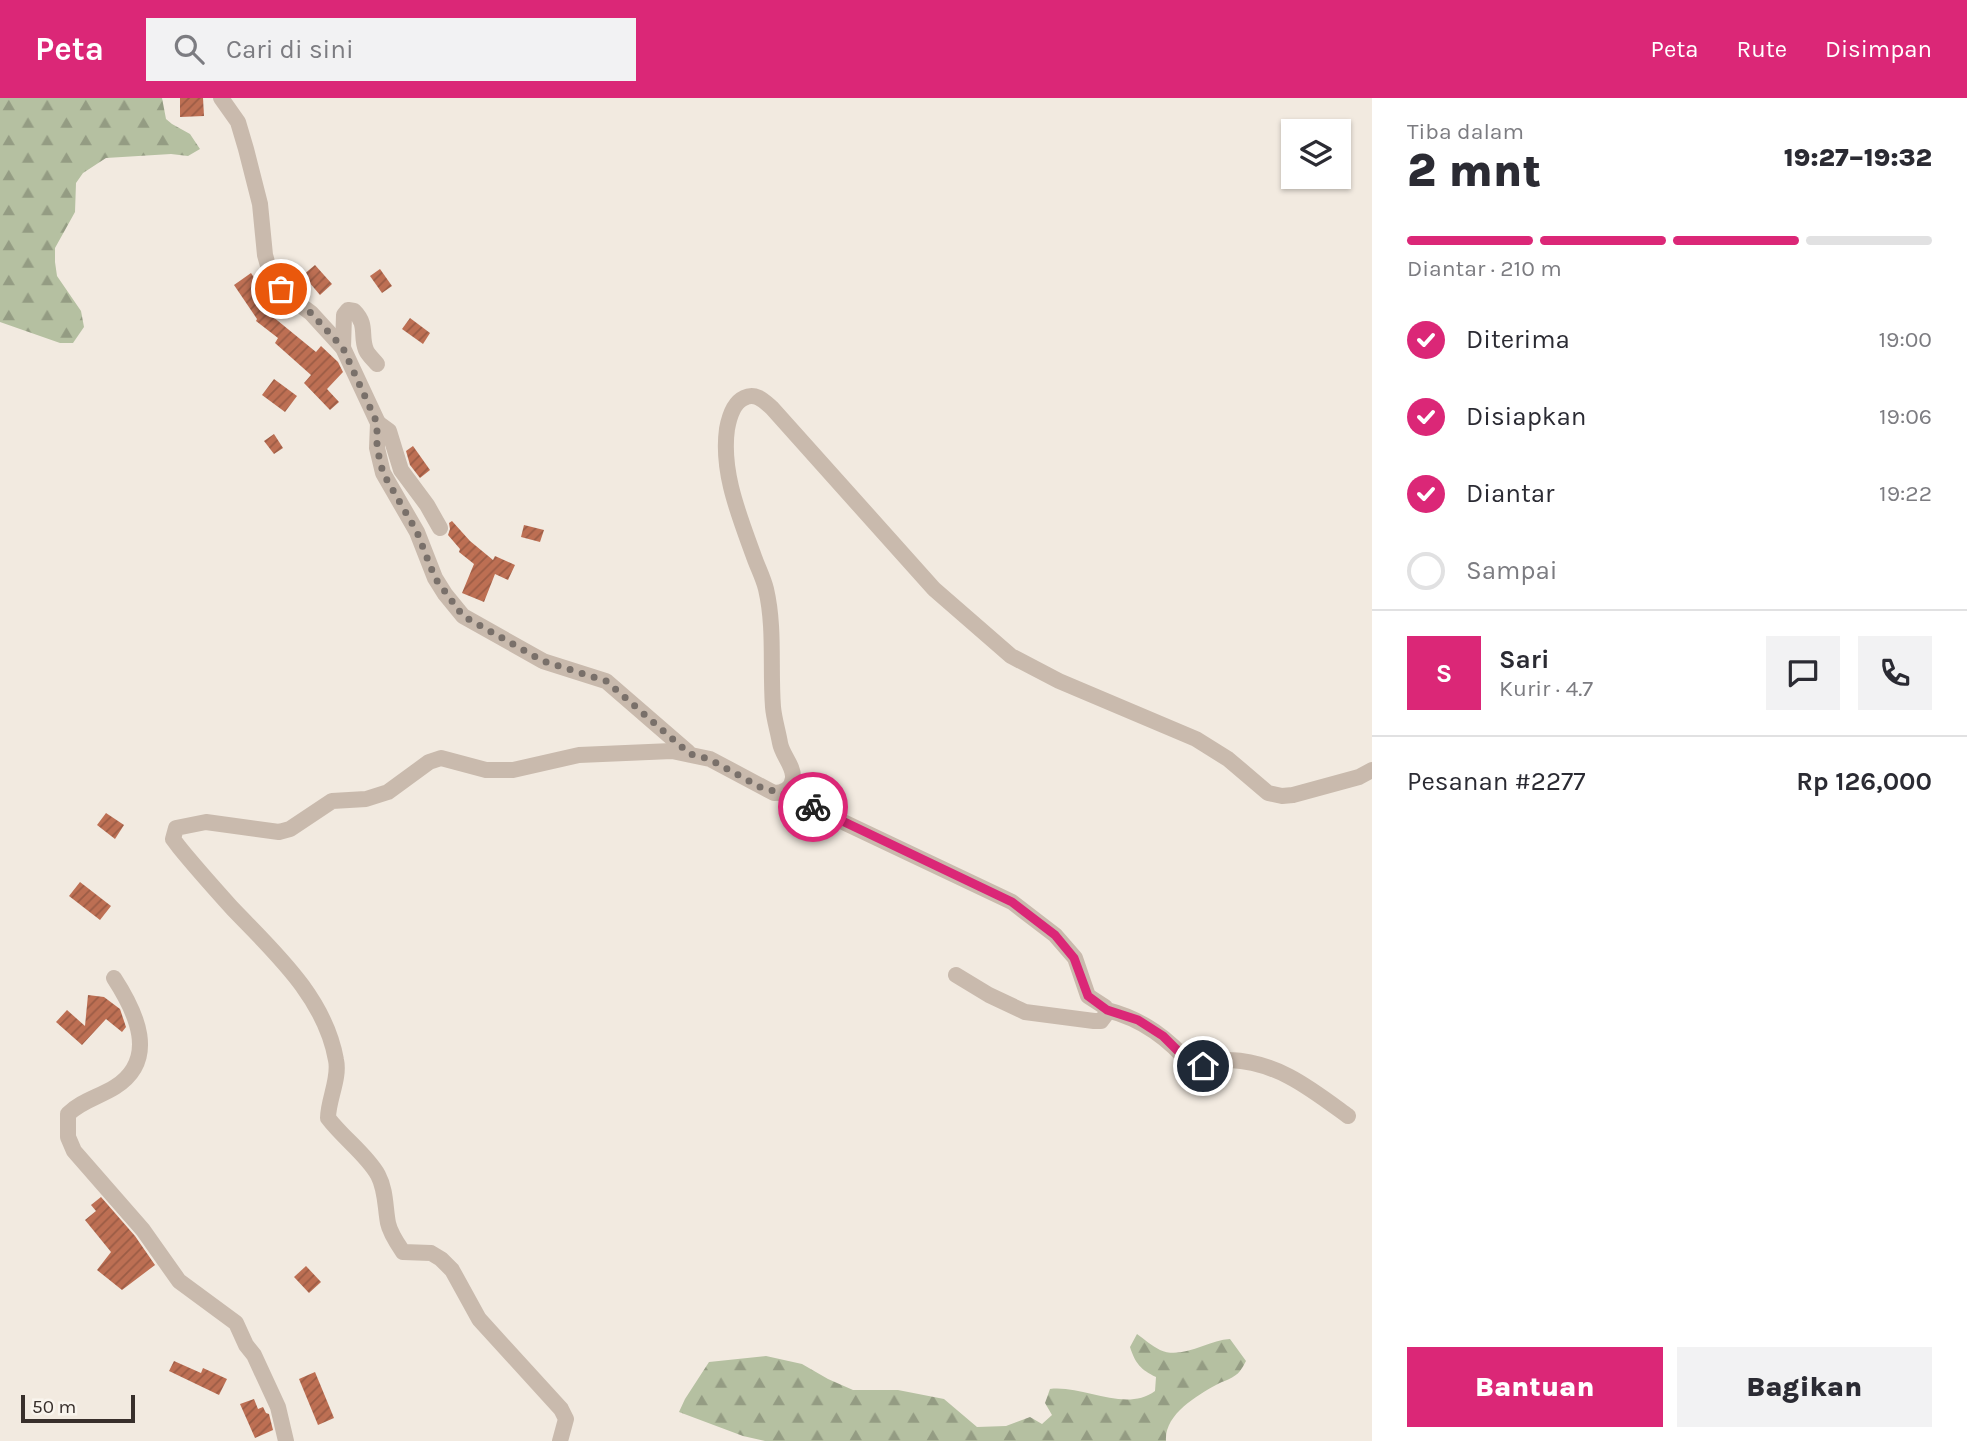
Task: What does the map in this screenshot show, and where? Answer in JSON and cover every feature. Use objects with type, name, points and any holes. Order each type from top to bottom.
[{"type":"street","points":[[221,98],[238,122],[249,158],[260,204],[268,269],[284,293],[311,313],[343,348],[377,423],[377,448],[383,473],[417,532],[435,578],[463,616],[543,661],[606,681],[690,754]]},
{"type":"street","points":[[343,348],[344,315],[348,310],[354,311],[360,317],[364,330],[366,351],[377,364]]},
{"type":"street","points":[[782,793],[788,789],[793,778],[792,769],[782,750],[773,707],[773,640],[770,612],[765,586],[736,505],[725,442],[735,406],[746,397],[761,398],[772,408],[934,589],[1011,656],[1059,681],[1196,739],[1228,759],[1268,793],[1282,796],[1293,794],[1359,777],[1372,770]]},
{"type":"street","points":[[377,423],[389,431],[401,470],[440,528]]},
{"type":"street","points":[[560,1441],[566,1419],[561,1409],[478,1319],[452,1270],[431,1253],[403,1252],[395,1241],[388,1226],[379,1177],[371,1163],[328,1118],[337,1064],[326,1026],[314,1002],[291,971],[179,847],[173,836],[176,828],[206,822],[270,832],[290,829],[332,801],[366,799],[388,792],[429,762],[441,758],[486,770],[513,770],[579,755],[672,751],[690,754],[709,759],[762,788],[782,793],[1012,902],[1055,935],[1074,958],[1088,996],[1107,1010],[1138,1020],[1163,1036],[1193,1066],[1230,1060],[1270,1066],[1348,1116]]},
{"type":"street","points":[[956,975],[1025,1012],[1101,1021],[1106,1017],[1107,1010]]},
{"type":"street","points":[[114,978],[136,1018],[141,1054],[133,1070],[117,1086],[76,1106],[68,1114],[68,1137],[74,1151],[143,1230],[179,1281],[236,1323],[278,1407],[286,1441]]},
{"type":"green space","points":[[0,98],[162,98],[166,119],[190,134],[200,149],[188,156],[171,154],[106,158],[83,173],[76,183],[75,212],[55,248],[57,276],[81,311],[84,327],[73,343],[60,343],[0,322]]},
{"type":"green space","points":[[1137,1334],[1160,1350],[1177,1353],[1230,1339],[1246,1361],[1235,1376],[1208,1389],[1183,1407],[1170,1423],[1166,1441],[765,1441],[743,1436],[679,1412],[709,1362],[766,1356],[802,1364],[853,1390],[898,1390],[944,1399],[977,1427],[1006,1426],[1030,1417],[1042,1424],[1052,1415],[1045,1403],[1050,1389],[1118,1399],[1143,1397],[1155,1391],[1156,1377],[1139,1365],[1130,1347]]},
{"type":"building","points":[[180,98],[203,98],[204,116],[180,117]]},
{"type":"building","points":[[315,265],[332,284],[320,295],[303,275]]},
{"type":"building","points":[[380,269],[392,286],[382,293],[370,276]]},
{"type":"building","points":[[251,273],[266,296],[256,303],[316,352],[321,346],[338,362],[343,372],[327,389],[339,402],[330,410],[304,383],[311,375],[275,343],[278,338],[256,321],[234,285]]},
{"type":"building","points":[[410,318],[430,333],[423,344],[402,329]]},
{"type":"building","points":[[274,379],[297,396],[285,412],[262,395]]},
{"type":"building","points":[[274,434],[283,448],[274,454],[264,441]]},
{"type":"building","points":[[413,446],[430,470],[420,478],[410,465],[406,451]]},
{"type":"building","points":[[452,521],[493,560],[495,556],[515,565],[508,580],[495,574],[484,602],[462,593],[474,564],[459,552],[460,549],[448,535],[449,523]]},
{"type":"building","points":[[524,525],[544,530],[540,542],[521,537]]},
{"type":"building","points":[[106,813],[124,825],[115,839],[97,825]]},
{"type":"building","points":[[80,882],[111,906],[100,920],[69,896]]},
{"type":"building","points":[[88,995],[104,997],[120,1009],[126,1027],[122,1032],[106,1019],[82,1045],[56,1022],[67,1010],[85,1026]]},
{"type":"building","points":[[101,1197],[135,1236],[155,1265],[122,1290],[97,1270],[111,1252],[85,1220],[96,1211],[91,1205]]},
{"type":"building","points":[[306,1266],[321,1282],[309,1293],[294,1277]]},
{"type":"building","points":[[174,1361],[201,1373],[203,1368],[227,1379],[219,1395],[169,1371]]},
{"type":"building","points":[[315,1372],[334,1418],[318,1425],[299,1379]]},
{"type":"building","points":[[254,1399],[258,1409],[263,1407],[269,1414],[273,1430],[255,1438],[240,1404]]},
{"type":"way so far","points":[[281,289],[311,313],[343,348],[377,423],[377,448],[383,473],[417,532],[435,578],[463,616],[543,661],[606,681],[690,754],[709,759],[762,788],[782,793],[813,807]]},
{"type":"route","points":[[813,807],[1012,902],[1055,935],[1074,958],[1088,996],[1107,1010],[1138,1020],[1163,1036],[1193,1066],[1203,1066]]}]
